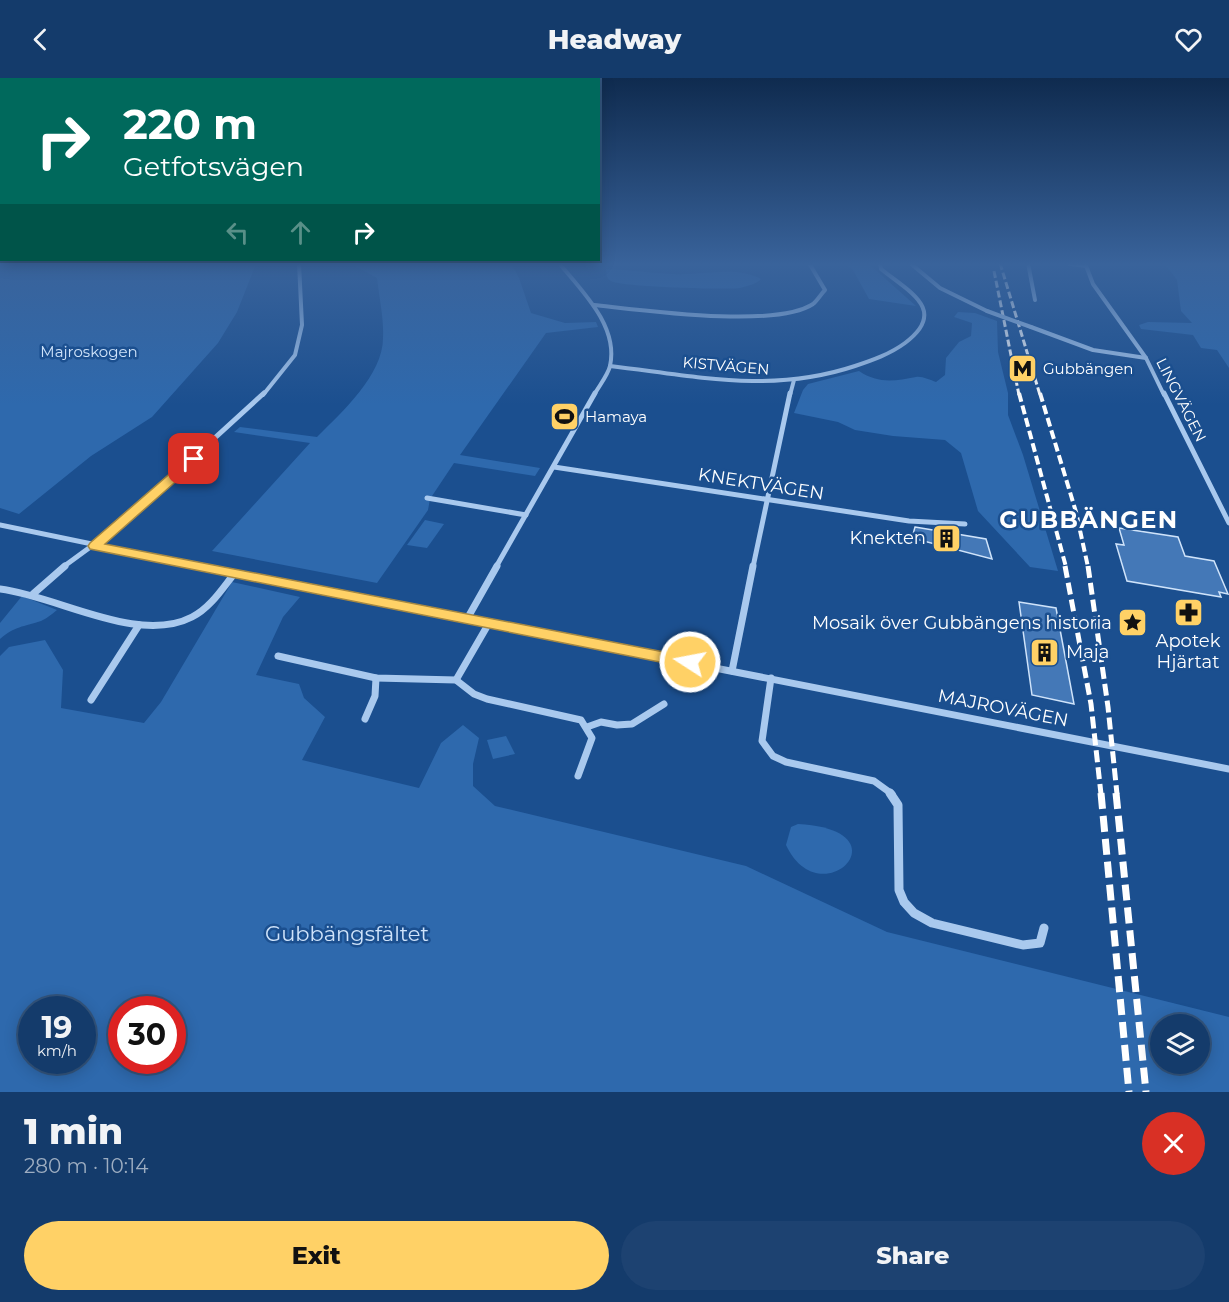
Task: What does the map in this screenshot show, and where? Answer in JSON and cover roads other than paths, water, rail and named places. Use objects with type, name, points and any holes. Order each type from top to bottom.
[{"type":"street","points":[[33,594],[76,556],[95,546],[254,405],[295,355],[302,325],[301,310]]},
{"type":"street","points":[[467,619],[610,366],[611,351],[605,325],[597,310]]},
{"type":"street","points":[[646,310],[702,316],[778,314],[792,310]]},
{"type":"street","name":"KISTVÄGEN","points":[[610,366],[755,382],[794,380],[871,361],[903,345],[916,332],[926,315],[926,310]]},
{"type":"street","points":[[986,310],[1093,350],[1146,358]]},
{"type":"street","name":"LINGVÄGEN","points":[[1112,310],[1146,358],[1229,523]]},
{"type":"street","points":[[732,671],[784,413],[794,380]]},
{"type":"street","name":"KNEKTVÄGEN","points":[[554,467],[909,521],[965,524]]},
{"type":"street","points":[[427,498],[526,515]]},
{"type":"street","name":"MAJROVÄGEN","points":[[0,525],[234,574],[1229,769]]},
{"type":"street","points":[[0,589],[33,594],[98,615],[139,624],[171,625],[192,617],[203,609],[234,574]]},
{"type":"street","points":[[456,680],[489,623]]},
{"type":"street","points":[[91,700],[139,624]]},
{"type":"street","points":[[278,656],[376,678],[456,680],[474,694],[487,699],[581,720],[592,738],[578,776]]},
{"type":"street","points":[[365,719],[375,696],[376,678]]},
{"type":"street","points":[[771,678],[762,741],[773,756],[786,762],[874,781],[894,796],[898,805],[899,890],[904,902],[914,913],[932,923],[1023,945],[1040,943],[1044,928]]},
{"type":"street","points":[[587,727],[601,722],[617,725],[632,724],[664,704]]},
{"type":"railway","points":[[1002,310],[1019,395]]},
{"type":"railway","points":[[1014,310],[1040,395]]},
{"type":"railway","points":[[1019,393],[1066,567]]},
{"type":"railway","points":[[1040,393],[1076,512],[1088,567]]},
{"type":"railway","points":[[1065,566],[1091,704],[1101,794]]},
{"type":"railway","points":[[1088,566],[1108,707],[1117,794]]},
{"type":"railway","points":[[1101,793],[1129,1092]]},
{"type":"railway","points":[[1116,793],[1146,1092]]},
{"type":"place","name":"Gubbängen","points":[[1022,369]]},
{"type":"place","name":"Hamaya","points":[[564,417]]},
{"type":"place","name":"Knekten","points":[[947,538]]},
{"type":"place","name":"Apotek Hjärtat","points":[[1188,612]]},
{"type":"place","name":"Mosaik över Gubbängens historia","points":[[1133,623]]},
{"type":"place","name":"Maja","points":[[1045,652]]},
{"type":"district","name":"GUBBÄNGEN","points":[[1089,520]]},
{"type":"park label","name":"Majroskogen","points":[[89,352]]},
{"type":"park label","name":"Gubbängsfältet","points":[[347,934]]}]
